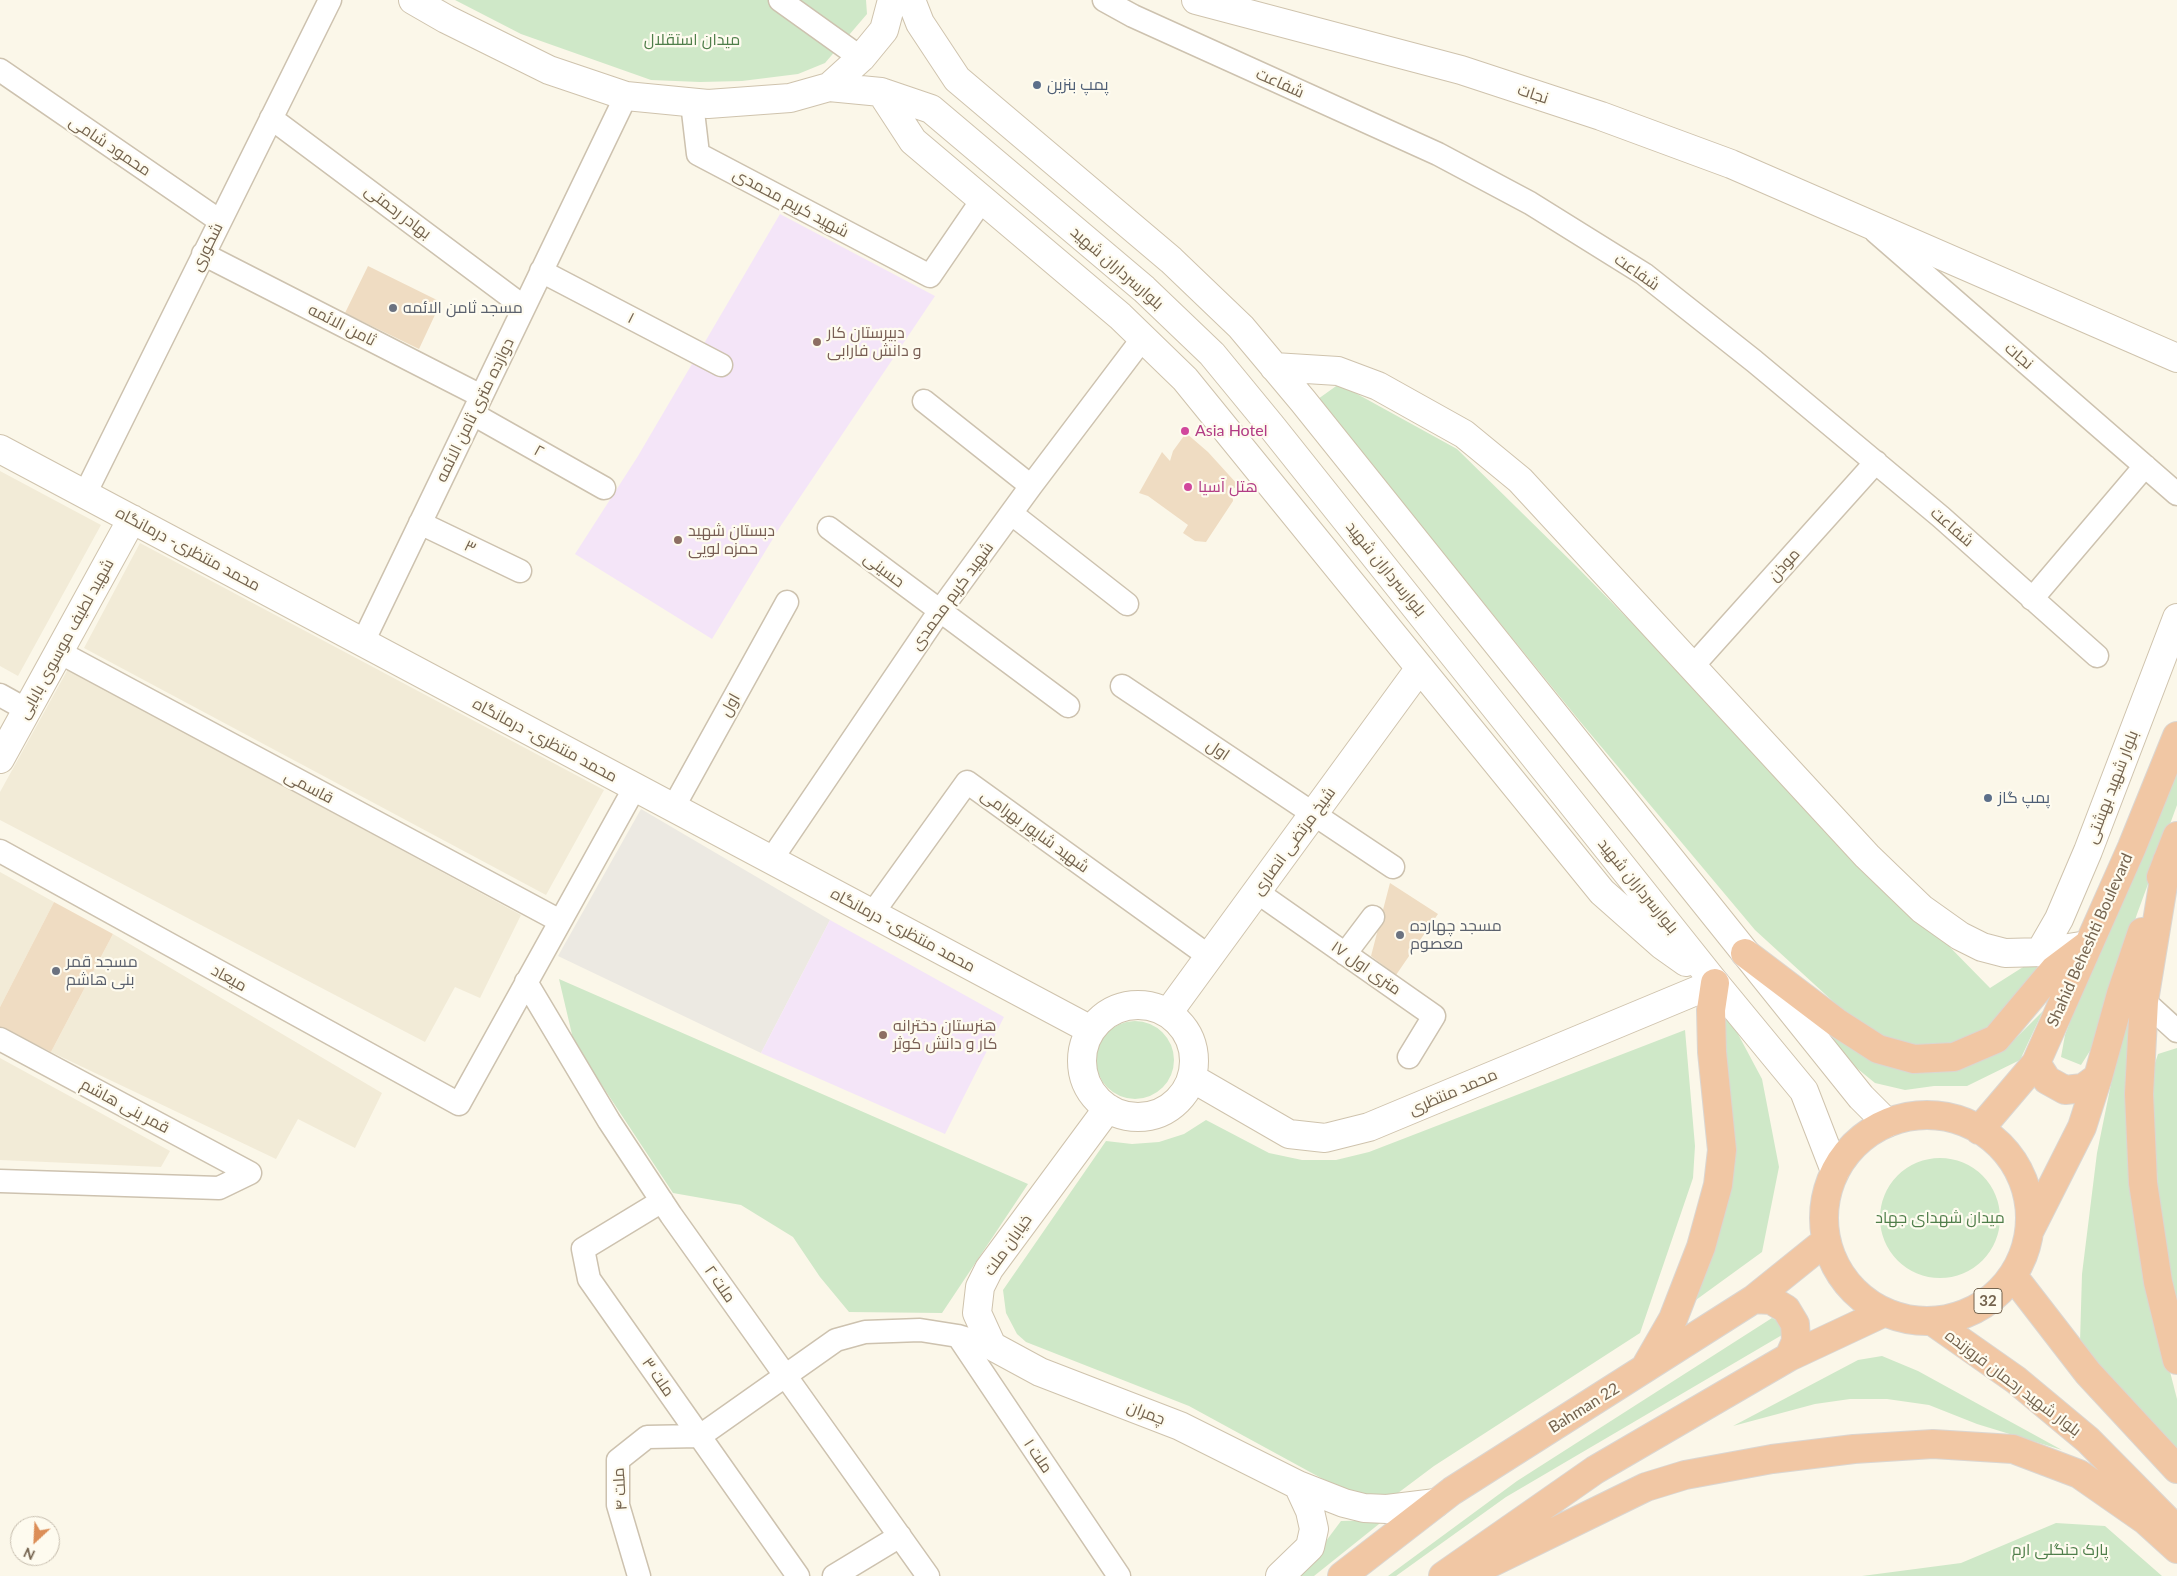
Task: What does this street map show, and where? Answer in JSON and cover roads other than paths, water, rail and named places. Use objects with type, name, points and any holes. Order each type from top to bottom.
[{"type":"highway","name":"Shahid Beheshti Boulevard","points":[[1979,1130],[2036,1063],[2132,847],[2177,736]]},
{"type":"highway","points":[[2172,848],[2144,1001],[2139,1094],[2143,1183],[2158,1282],[2177,1360]]},
{"type":"highway","name":"32","points":[[2030,1231],[2030,1207],[2025,1184],[2014,1162],[1999,1144],[1979,1130],[1958,1120],[1934,1115],[1910,1116],[1887,1123],[1860,1140],[1848,1151],[1835,1171],[1827,1193],[1824,1217],[1826,1241],[1835,1263],[1848,1284],[1865,1300],[1885,1312],[1908,1319],[1932,1321],[1956,1317],[1978,1308],[1998,1294],[2013,1276],[2024,1254],[2030,1231],[2082,1127],[2121,994],[2172,848]]},
{"type":"highway","points":[[1746,953],[1836,1022],[1878,1050],[1914,1059],[1954,1057],[1996,1039],[2054,970],[2088,945]]},
{"type":"highway","points":[[1643,1370],[1673,1320],[1701,1247],[1718,1185],[1722,1150],[1712,1052],[1711,1010],[1715,983]]},
{"type":"highway","points":[[2036,1063],[2047,1080],[2066,1090],[2083,1088],[2098,1077]]},
{"type":"highway","name":"Bahman 22","points":[[1342,1576],[1452,1491],[1754,1299],[1826,1241]]},
{"type":"highway","name":"32","points":[[2013,1276],[2088,1373],[2177,1469]]},
{"type":"highway","points":[[1754,1299],[1771,1300],[1786,1309],[1795,1324],[1796,1341],[1789,1357]]},
{"type":"highway","points":[[1443,1576],[1595,1470],[1789,1357],[1885,1312]]},
{"type":"highway","name":"بلوار شهید رحمان فروزنده","points":[[1932,1321],[2016,1380],[2088,1440],[2177,1532]]},
{"type":"highway","points":[[1464,1576],[1646,1487],[1685,1475],[1772,1459],[1854,1449],[1933,1444],[2013,1449],[2079,1474],[2145,1520],[2177,1548]]},
{"type":"main road","points":[[413,0],[446,19],[549,70],[626,96],[708,104],[790,98],[829,87],[861,58],[884,30],[892,0]]},
{"type":"main road","points":[[911,0],[920,23],[957,79],[1171,260],[1241,327],[1860,1097],[1887,1123]]},
{"type":"main road","name":"نجات","points":[[1196,0],[1461,70],[1601,116],[1722,161],[2177,358]]},
{"type":"main road","name":"بلوارسرداران شهید","points":[[829,87],[881,92],[931,109],[1144,289],[1212,354],[1715,983],[1804,1091],[1835,1171]]},
{"type":"main road","points":[[881,92],[913,141],[1120,316],[1185,379],[1602,892],[1662,945],[1715,983]]},
{"type":"main road","points":[[1201,344],[1205,403]]},
{"type":"main road","points":[[1274,367],[1338,371],[1378,386],[1464,434],[1520,480],[1867,856],[1922,909],[1960,936],[1982,947],[2005,953],[2040,952],[2088,945]]},
{"type":"main road","name":"محمد منتظری- درمانگاه","points":[[0,449],[1090,1030]]},
{"type":"main road","points":[[1270,484],[1340,512]]},
{"type":"main road","name":"شهید لطیف موسوی بابایی","points":[[0,759],[132,519]]},
{"type":"main road","name":"بلوار شهید بهشتی","points":[[2040,952],[2059,919],[2088,851],[2177,618]]},
{"type":"main road","name":"شیخ مرتضی انصاری","points":[[1168,1013],[1420,668]]},
{"type":"main road","name":"محمد منتظری","points":[[1192,1078],[1289,1134],[1325,1138],[1369,1127],[1715,983]]},
{"type":"main road","points":[[1140,1004],[1155,1007],[1168,1013],[1180,1023],[1188,1035],[1193,1049],[1192,1078],[1186,1091],[1164,1111],[1150,1116],[1128,1116],[1108,1108],[1096,1098],[1088,1086],[1083,1073],[1082,1058],[1084,1044],[1090,1030],[1100,1019],[1112,1011],[1126,1006],[1140,1004]]},
{"type":"main road","points":[[1804,1091],[1820,1084],[1826,1078],[1832,1061]]},
{"type":"main road","name":"خیابان ملت","points":[[992,1346],[977,1313],[980,1287],[989,1269],[1108,1108]]},
{"type":"main road","name":"چمران","points":[[992,1346],[1040,1372],[1180,1426],[1298,1485],[1344,1503],[1364,1508],[1387,1509],[1436,1503]]},
{"type":"main road","points":[[1280,1576],[1310,1547],[1314,1529],[1310,1511],[1298,1485]]},
{"type":"street","name":"شکوری","points":[[85,494],[330,0]]},
{"type":"street","points":[[780,0],[861,58]]},
{"type":"street","name":"شفاعت","points":[[1104,0],[1142,20],[1438,154],[1530,203],[1644,274],[1754,361],[1876,462],[1941,517],[2097,656]]},
{"type":"street","name":"محمود شامی","points":[[0,70],[220,221]]},
{"type":"street","name":"دوازده متری ثامن الائمه","points":[[363,642],[626,96]]},
{"type":"street","name":"شهید کریم محمدی","points":[[692,103],[698,154],[930,276],[982,200]]},
{"type":"street","name":"بهادر رحمتی","points":[[271,118],[524,307]]},
{"type":"street","name":"نجات","points":[[1860,220],[2177,494]]},
{"type":"street","name":"ثامن الائمه","points":[[204,254],[477,405]]},
{"type":"street","name":"۱","points":[[542,272],[721,365]]},
{"type":"street","name":"شهید کریم محمدی","points":[[770,860],[939,612],[1012,514],[1030,486],[1143,338]]},
{"type":"street","points":[[924,401],[1030,486]]},
{"type":"street","name":"۲","points":[[477,405],[604,488]]},
{"type":"street","name":"موذن","points":[[1692,668],[1876,462]]},
{"type":"street","points":[[2032,599],[2145,466]]},
{"type":"street","points":[[1012,514],[1127,604]]},
{"type":"street","name":"۳","points":[[420,522],[520,571]]},
{"type":"street","name":"حسینی","points":[[829,528],[939,612],[1068,706]]},
{"type":"street","name":"اول","points":[[673,808],[787,602]]},
{"type":"street","name":"قاسمی","points":[[59,652],[560,921]]},
{"type":"street","name":"اول","points":[[1122,686],[1392,867]]},
{"type":"street","points":[[0,695],[27,710]]},
{"type":"street","name":"شهید شاپور بهرامی","points":[[872,914],[967,782],[1210,957]]},
{"type":"street","points":[[526,982],[635,787]]},
{"type":"street","name":"میعاد","points":[[0,852],[459,1104],[526,982]]},
{"type":"street","name":"۱۷ متری اول","points":[[1257,892],[1434,1016],[1409,1057]]},
{"type":"street","points":[[1345,954],[1373,917]]},
{"type":"street","name":"ملت ۲","points":[[526,982],[609,1121],[662,1201],[928,1576]]},
{"type":"street","points":[[2144,1001],[2177,1032]]},
{"type":"street","name":"قمر بنی هاشم","points":[[0,1039],[250,1173],[218,1188],[0,1181]]},
{"type":"street","name":"ملت ۳","points":[[662,1201],[583,1249],[589,1279],[798,1576]]},
{"type":"street","points":[[700,1436],[836,1340],[866,1332],[920,1330],[958,1336],[992,1346]]},
{"type":"street","name":"ملت ۱","points":[[958,1336],[1119,1576]]},
{"type":"street","name":"ملت ۴","points":[[639,1576],[618,1505],[618,1460],[647,1437],[700,1436]]},
{"type":"street","points":[[834,1576],[900,1536]]},
{"type":"place","name":"پمپ بنزین","points":[[1037,85]]},
{"type":"place","name":"مسجد ثامن الائمه","points":[[393,308]]},
{"type":"place","name":"دبیرستان کار و دانش فارابی","points":[[817,342]]},
{"type":"place","name":"Asia Hotel","points":[[1185,431]]},
{"type":"place","name":"هتل آسیا","points":[[1188,487]]},
{"type":"place","name":"دبستان شهید حمزه لویی","points":[[678,540]]},
{"type":"place","name":"پمپ گاز","points":[[1988,798]]},
{"type":"place","name":"مسجد چهارده معصوم","points":[[1400,935]]},
{"type":"place","name":"مسجد قمر بنی هاشم","points":[[56,971]]},
{"type":"place","name":"هنرستان دخترانه کار و دانش کوثر","points":[[883,1035]]},
{"type":"park label","name":"میدان استقلال","points":[[692,40]]},
{"type":"park label","name":"میدان شهدای جهاد","points":[[1940,1218]]},
{"type":"park label","name":"پارک جنگلی ارم","points":[[2060,1550]]}]
